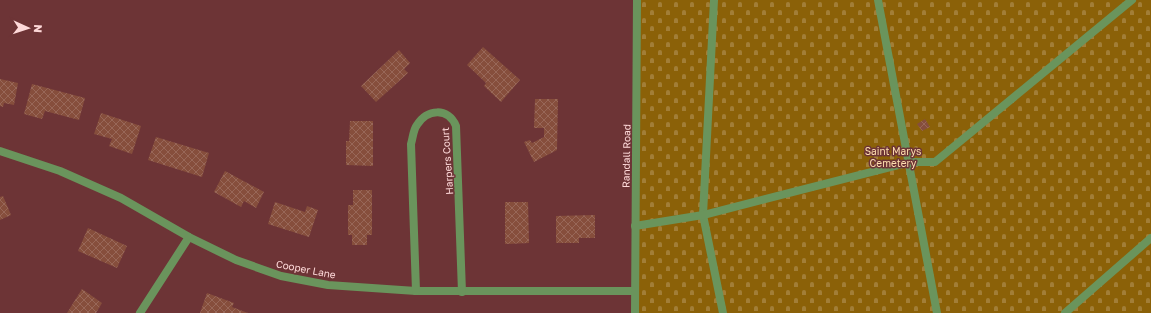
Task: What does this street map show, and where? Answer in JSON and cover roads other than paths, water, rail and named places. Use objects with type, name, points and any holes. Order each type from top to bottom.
[{"type":"street","name":"Randall Road","points":[[635,313],[637,0]]},
{"type":"street","points":[[714,0],[703,215],[723,313]]},
{"type":"street","points":[[878,0],[910,162],[937,313]]},
{"type":"street","points":[[635,226],[703,215],[910,162],[935,162],[1132,0]]},
{"type":"street","name":"Harpers Court","points":[[416,291],[412,144],[415,127],[424,116],[434,112],[443,112],[453,119],[456,126],[462,292]]},
{"type":"street","name":"Cooper Lane","points":[[0,151],[60,171],[121,198],[189,238],[236,260],[281,276],[328,285],[416,291],[634,291]]},
{"type":"street","points":[[140,313],[189,238]]},
{"type":"street","points":[[1065,313],[1151,238]]},
{"type":"park label","name":"Saint Marys Cemetery","points":[[893,156]]}]
